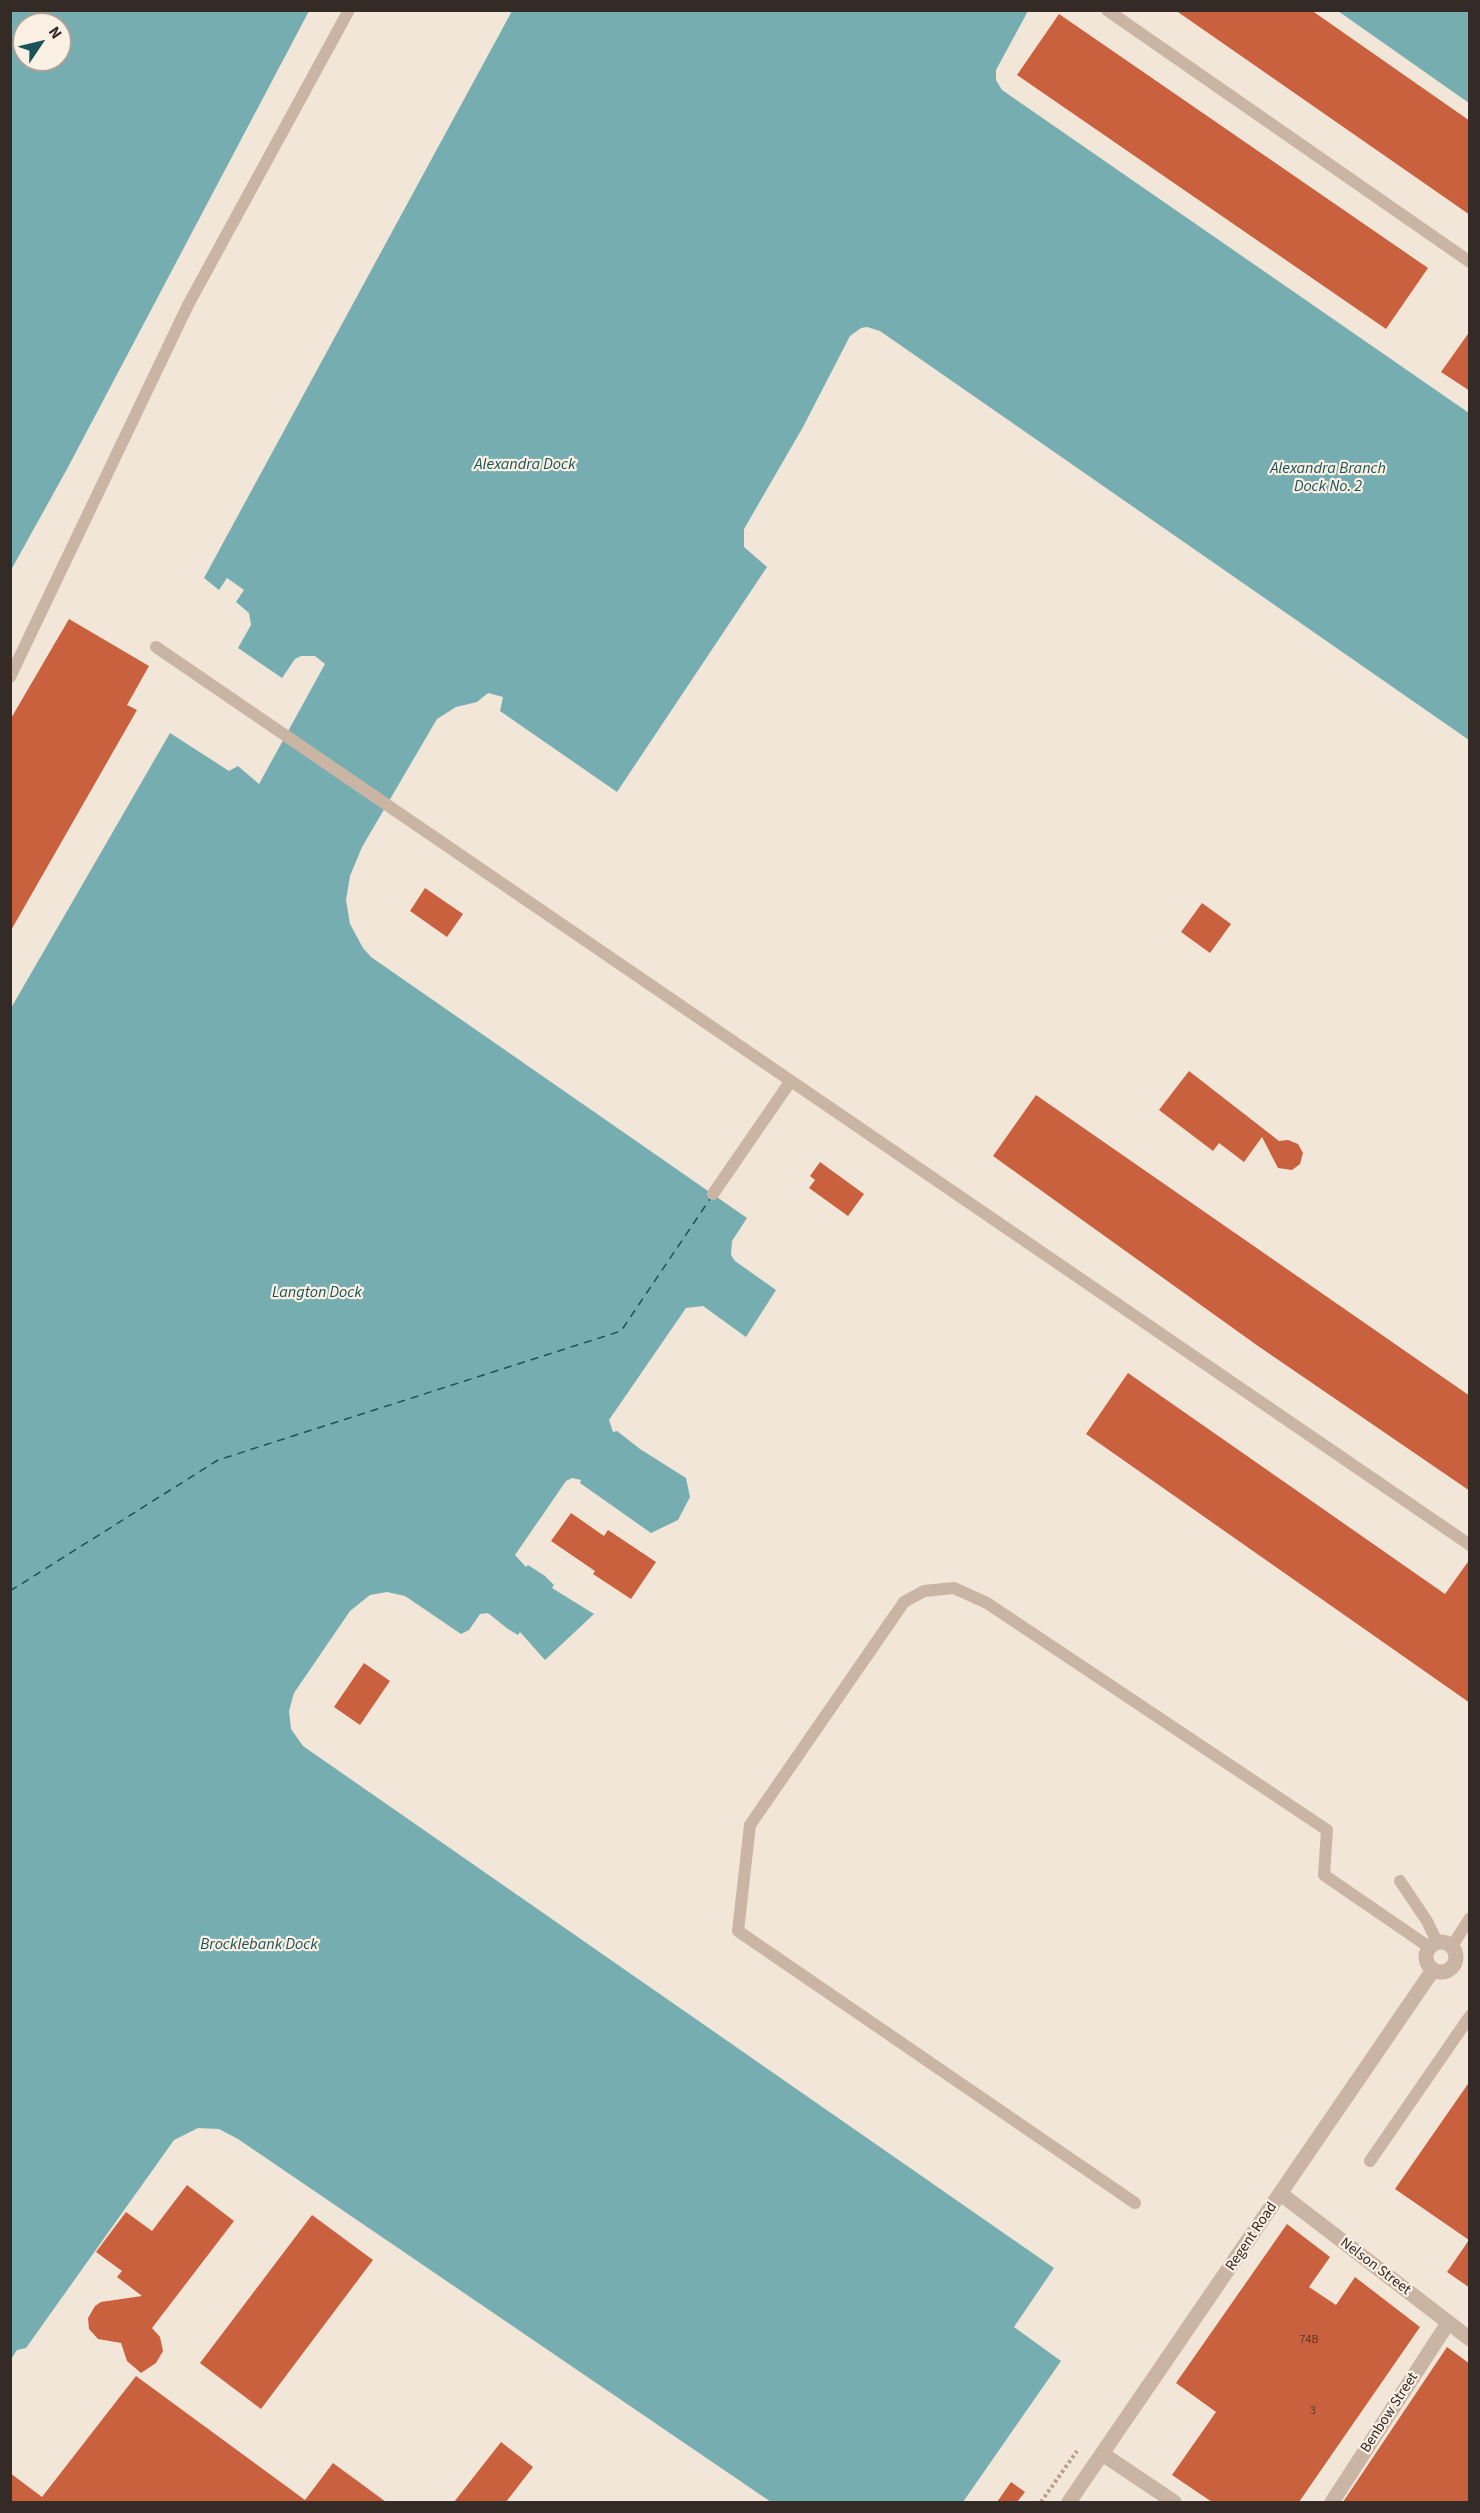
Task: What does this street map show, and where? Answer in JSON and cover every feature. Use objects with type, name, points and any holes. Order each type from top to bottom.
[{"type":"street","points":[[1439,1945],[1456,1954],[1455,1964],[1443,1972],[1433,1970],[1425,1957],[1439,1945]]},
{"type":"street","name":"Regent Road","points":[[1069,2502],[1104,2455],[1433,1970]]},
{"type":"street","name":"Nelson Street","points":[[1281,2194],[1470,2339]]},
{"type":"street","name":"Benbow Street","points":[[1332,2502],[1448,2323]]},
{"type":"street","points":[[1104,2455],[1174,2502]]},
{"type":"lane","points":[[10,677],[188,305],[350,10]]},
{"type":"lane","points":[[1107,10],[1470,262]]},
{"type":"lane","points":[[156,648],[1470,1545]]},
{"type":"lane","points":[[713,1194],[790,1082]]},
{"type":"lane","points":[[1135,2204],[738,1931],[750,1825],[904,1602],[924,1591],[954,1588],[987,1603],[1327,1830],[1324,1875],[1439,1945]]},
{"type":"lane","points":[[1400,1881],[1427,1921],[1439,1945]]},
{"type":"lane","points":[[1439,1945],[1470,1918]]},
{"type":"lane","points":[[1370,2161],[1470,2016]]},
{"type":"path","points":[[1041,2502],[1077,2451]]},
{"type":"water","points":[[11,10],[309,11],[67,469],[11,570]]},
{"type":"water","points":[[512,11],[1028,11],[996,70],[996,80],[1002,90],[1469,413],[1469,740],[880,331],[867,327],[861,328],[850,336],[803,427],[744,529],[744,547],[767,567],[617,792],[500,711],[503,697],[488,693],[477,702],[456,707],[437,719],[362,847],[350,876],[346,900],[350,924],[363,948],[371,957],[747,1218],[732,1241],[731,1255],[735,1261],[776,1290],[746,1337],[703,1306],[686,1308],[609,1420],[613,1432],[617,1431],[640,1449],[686,1478],[690,1497],[678,1520],[651,1533],[580,1483],[581,1480],[572,1478],[566,1481],[515,1555],[526,1567],[528,1565],[545,1576],[554,1585],[552,1588],[594,1614],[545,1660],[520,1632],[518,1635],[488,1613],[480,1614],[469,1630],[461,1634],[405,1596],[387,1592],[370,1595],[350,1611],[294,1693],[289,1711],[291,1729],[303,1746],[1054,2268],[1014,2327],[1061,2361],[963,2502],[771,2502],[238,2139],[219,2129],[198,2128],[174,2140],[26,2348],[17,2350],[11,2359],[11,1008],[170,733],[229,771],[238,766],[259,784],[325,664],[315,656],[301,656],[295,659],[282,678],[238,648],[251,625],[249,613],[236,602],[244,590],[227,578],[219,590],[204,578]]},
{"type":"water","points":[[1338,11],[1469,11],[1469,103]]},
{"type":"building","points":[[1175,10],[1311,10],[1470,121],[1470,215]]},
{"type":"building","points":[[1059,14],[1428,268],[1386,329],[1017,75]]},
{"type":"building","points":[[1470,331],[1470,391],[1441,372]]},
{"type":"building","points":[[69,619],[149,666],[127,705],[137,710],[10,932],[10,720]]},
{"type":"building","points":[[425,888],[463,914],[447,937],[410,911]]},
{"type":"building","points":[[1202,903],[1231,924],[1210,953],[1181,932]]},
{"type":"building","points":[[1189,1071],[1279,1141],[1288,1140],[1298,1144],[1303,1153],[1300,1164],[1292,1170],[1278,1168],[1262,1137],[1244,1162],[1219,1143],[1213,1151],[1159,1110]]},
{"type":"building","points":[[1036,1095],[1470,1396],[1470,1491],[1258,1346],[993,1156]]},
{"type":"building","points":[[820,1162],[864,1194],[848,1216],[809,1188],[815,1180],[810,1176]]},
{"type":"building","points":[[1128,1373],[1445,1594],[1470,1559],[1470,1703],[1086,1434]]},
{"type":"building","points":[[571,1513],[604,1536],[608,1530],[656,1562],[631,1599],[593,1574],[595,1571],[551,1541]]},
{"type":"building","points":[[364,1663],[390,1681],[360,1725],[334,1707]]},
{"type":"building","points":[[1470,2081],[1470,2288],[1447,2272],[1469,2240],[1395,2189]]},
{"type":"building","points":[[187,2185],[234,2221],[152,2328],[160,2337],[163,2351],[156,2363],[141,2373],[127,2361],[121,2343],[98,2339],[89,2329],[88,2318],[95,2306],[101,2302],[142,2296],[117,2277],[122,2271],[96,2252],[126,2212],[152,2231]]},
{"type":"building","points":[[312,2215],[373,2260],[261,2409],[200,2363]]},
{"type":"building","points":[[1287,2224],[1330,2257],[1309,2287],[1336,2305],[1355,2277],[1420,2327],[1299,2502],[1212,2502],[1172,2475],[1216,2412],[1176,2383]]},
{"type":"building","points":[[1447,2347],[1470,2364],[1470,2502],[1343,2502]]},
{"type":"building","points":[[136,2376],[305,2500],[333,2463],[386,2502],[10,2502],[10,2473],[42,2497]]},
{"type":"building","points":[[501,2442],[533,2467],[506,2502],[454,2502]]},
{"type":"building","points":[[1011,2482],[1025,2492],[1017,2502],[997,2502]]},
{"type":"ferry route","points":[[10,1591],[218,1460],[621,1331],[710,1199]]},
{"type":"water label","name":"Alexandra Dock","points":[[525,465]]},
{"type":"water label","name":"Alexandra Branch Dock No. 2","points":[[1328,478]]},
{"type":"water label","name":"Langton Dock","points":[[317,1293]]},
{"type":"water label","name":"Brocklebank Dock","points":[[259,1945]]}]
